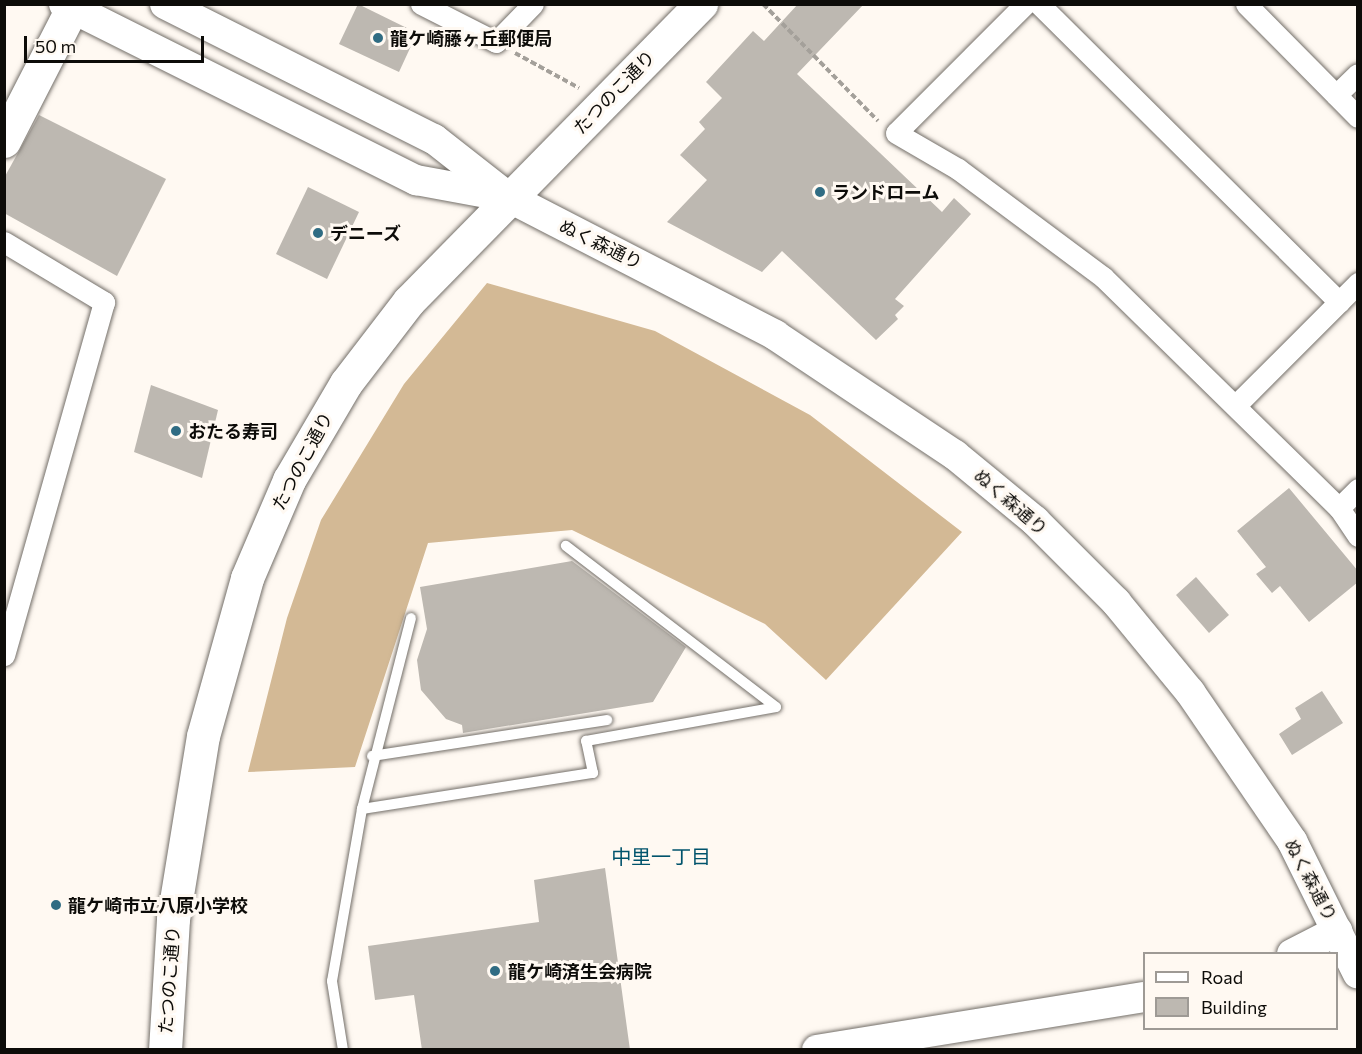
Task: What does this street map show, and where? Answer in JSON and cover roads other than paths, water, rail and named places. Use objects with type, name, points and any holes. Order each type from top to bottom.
[{"type":"main road","name":"ぬく森通り","points":[[165,4],[434,139],[508,197],[775,335],[955,455],[1035,521],[1116,602],[1190,692],[1292,841],[1358,974]]},
{"type":"main road","name":"たつのこ通り","points":[[165,1050],[173,919],[189,809],[224,647],[247,578],[289,480],[346,383],[410,301],[508,197],[701,4]]},
{"type":"main road","name":"ぬく森通り","points":[[70,6],[416,180],[508,197]]},
{"type":"main road","points":[[4,141],[13,103],[70,6]]},
{"type":"main road","points":[[1296,952],[1337,931]]},
{"type":"main road","points":[[817,1050],[1143,997]]},
{"type":"street","points":[[421,4],[496,42],[533,4]]},
{"type":"street","points":[[1025,4],[896,133],[958,169],[1103,277],[1339,508],[1358,536]]},
{"type":"street","points":[[1039,4],[1339,302]]},
{"type":"street","points":[[1246,4],[1358,117]]},
{"type":"street","points":[[1336,95],[1358,74]]},
{"type":"street","points":[[4,242],[104,302],[4,656]]},
{"type":"street","points":[[1236,405],[1358,283]]},
{"type":"street","points":[[1339,508],[1358,489]]},
{"type":"lane","points":[[362,809],[593,773],[586,741],[776,707],[566,546]]},
{"type":"lane","points":[[343,1050],[332,981],[372,756],[411,618]]},
{"type":"lane","points":[[372,756],[607,720]]},
{"type":"place","name":"龍ケ崎藤ヶ丘郵便局","points":[[378,38]]},
{"type":"place","name":"ランドローム","points":[[820,192]]},
{"type":"place","name":"デニーズ","points":[[318,233]]},
{"type":"place","name":"おたる寿司","points":[[176,431]]},
{"type":"place","name":"龍ケ崎市立八原小学校","points":[[56,905]]},
{"type":"place","name":"龍ケ崎済生会病院","points":[[495,971]]},
{"type":"district","name":"中里一丁目","points":[[661,856]]}]
